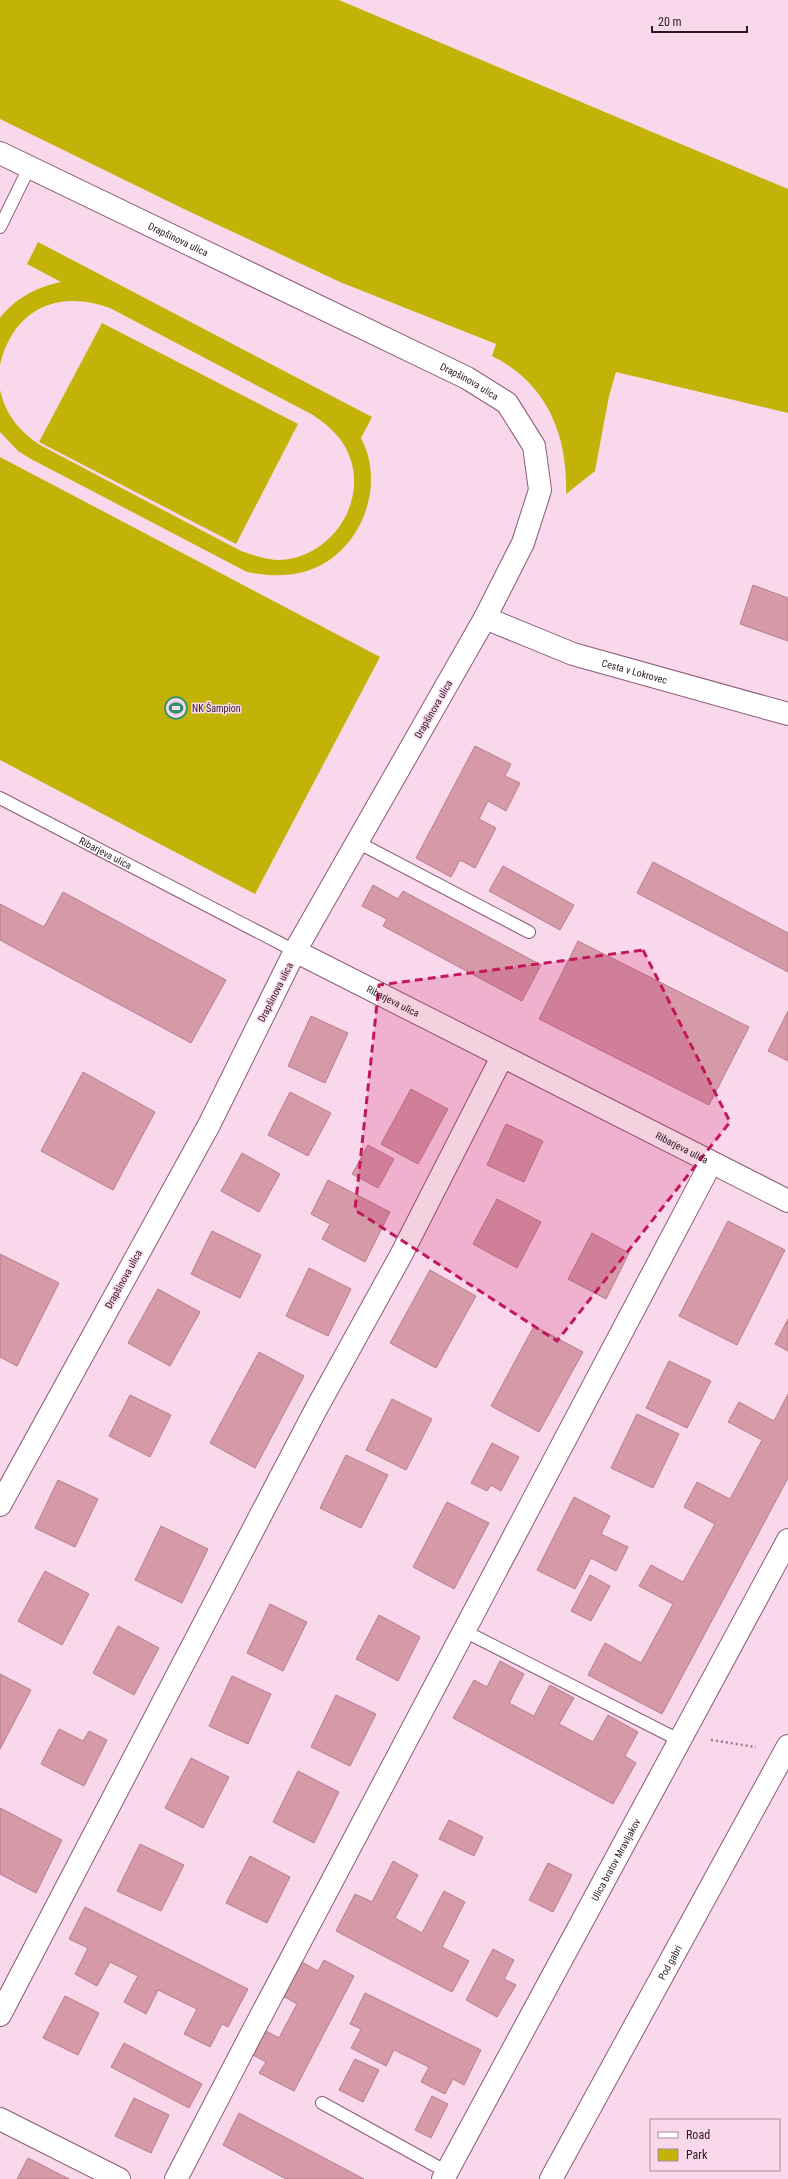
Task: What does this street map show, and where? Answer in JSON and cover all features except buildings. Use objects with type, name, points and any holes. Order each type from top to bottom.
[{"type":"street","name":"Drapšinova ulica","points":[[0,154],[467,378],[507,403],[534,446],[540,490],[523,543],[485,618],[295,951],[209,1125],[0,1505]]},
{"type":"street","name":"Cesta v Lokrovec","points":[[485,618],[573,654],[788,714]]},
{"type":"street","name":"Ribarjeva ulica","points":[[295,951],[788,1201]]},
{"type":"street","points":[[0,2015],[311,1418],[400,1257],[502,1057]]},
{"type":"street","points":[[176,2179],[358,1828],[464,1631],[711,1162]]},
{"type":"street","name":"Ulica bratov Mravljakov","points":[[445,2175],[788,1540]]},
{"type":"street","name":"Pod gabri","points":[[551,2179],[786,1749]]},
{"type":"street","points":[[0,2119],[119,2179]]},
{"type":"lane","points":[[0,227],[29,168]]},
{"type":"lane","name":"Ribarjeva ulica","points":[[0,798],[295,951]]},
{"type":"lane","points":[[357,842],[529,932]]},
{"type":"lane","points":[[464,1631],[679,1740]]},
{"type":"lane","points":[[322,2103],[445,2175]]},
{"type":"path","points":[[679,1740],[690,1737],[786,1749]]},
{"type":"highlighted area","points":[[643,950],[730,1122],[557,1341],[355,1210],[379,985]]},
{"type":"green space","points":[[0,0],[339,0],[788,189],[788,413],[616,372],[609,396],[595,471],[566,494],[566,472],[563,451],[558,432],[550,413],[540,396],[527,381],[511,367],[492,356],[496,344],[340,282],[186,210],[0,119]]},
{"type":"green space","points":[[38,242],[372,417],[361,438],[368,457],[371,477],[369,497],[364,516],[354,534],[341,550],[326,562],[300,573],[277,575],[247,572],[18,451],[0,432],[0,390],[6,407],[14,422],[32,440],[40,445],[241,551],[258,557],[276,560],[295,558],[312,551],[327,540],[340,526],[348,510],[353,492],[354,474],[349,455],[339,437],[319,419],[110,308],[91,303],[73,301],[56,303],[40,308],[27,317],[15,330],[6,346],[0,365],[0,318],[12,305],[27,294],[43,287],[61,282],[27,264]]},
{"type":"green space","points":[[102,323],[298,424],[236,544],[39,442]]},
{"type":"green space","name":"NK Šampion","points":[[0,457],[380,657],[255,894],[0,760]]},
{"type":"place","name":"NK Šampion","points":[[176,708]]}]
